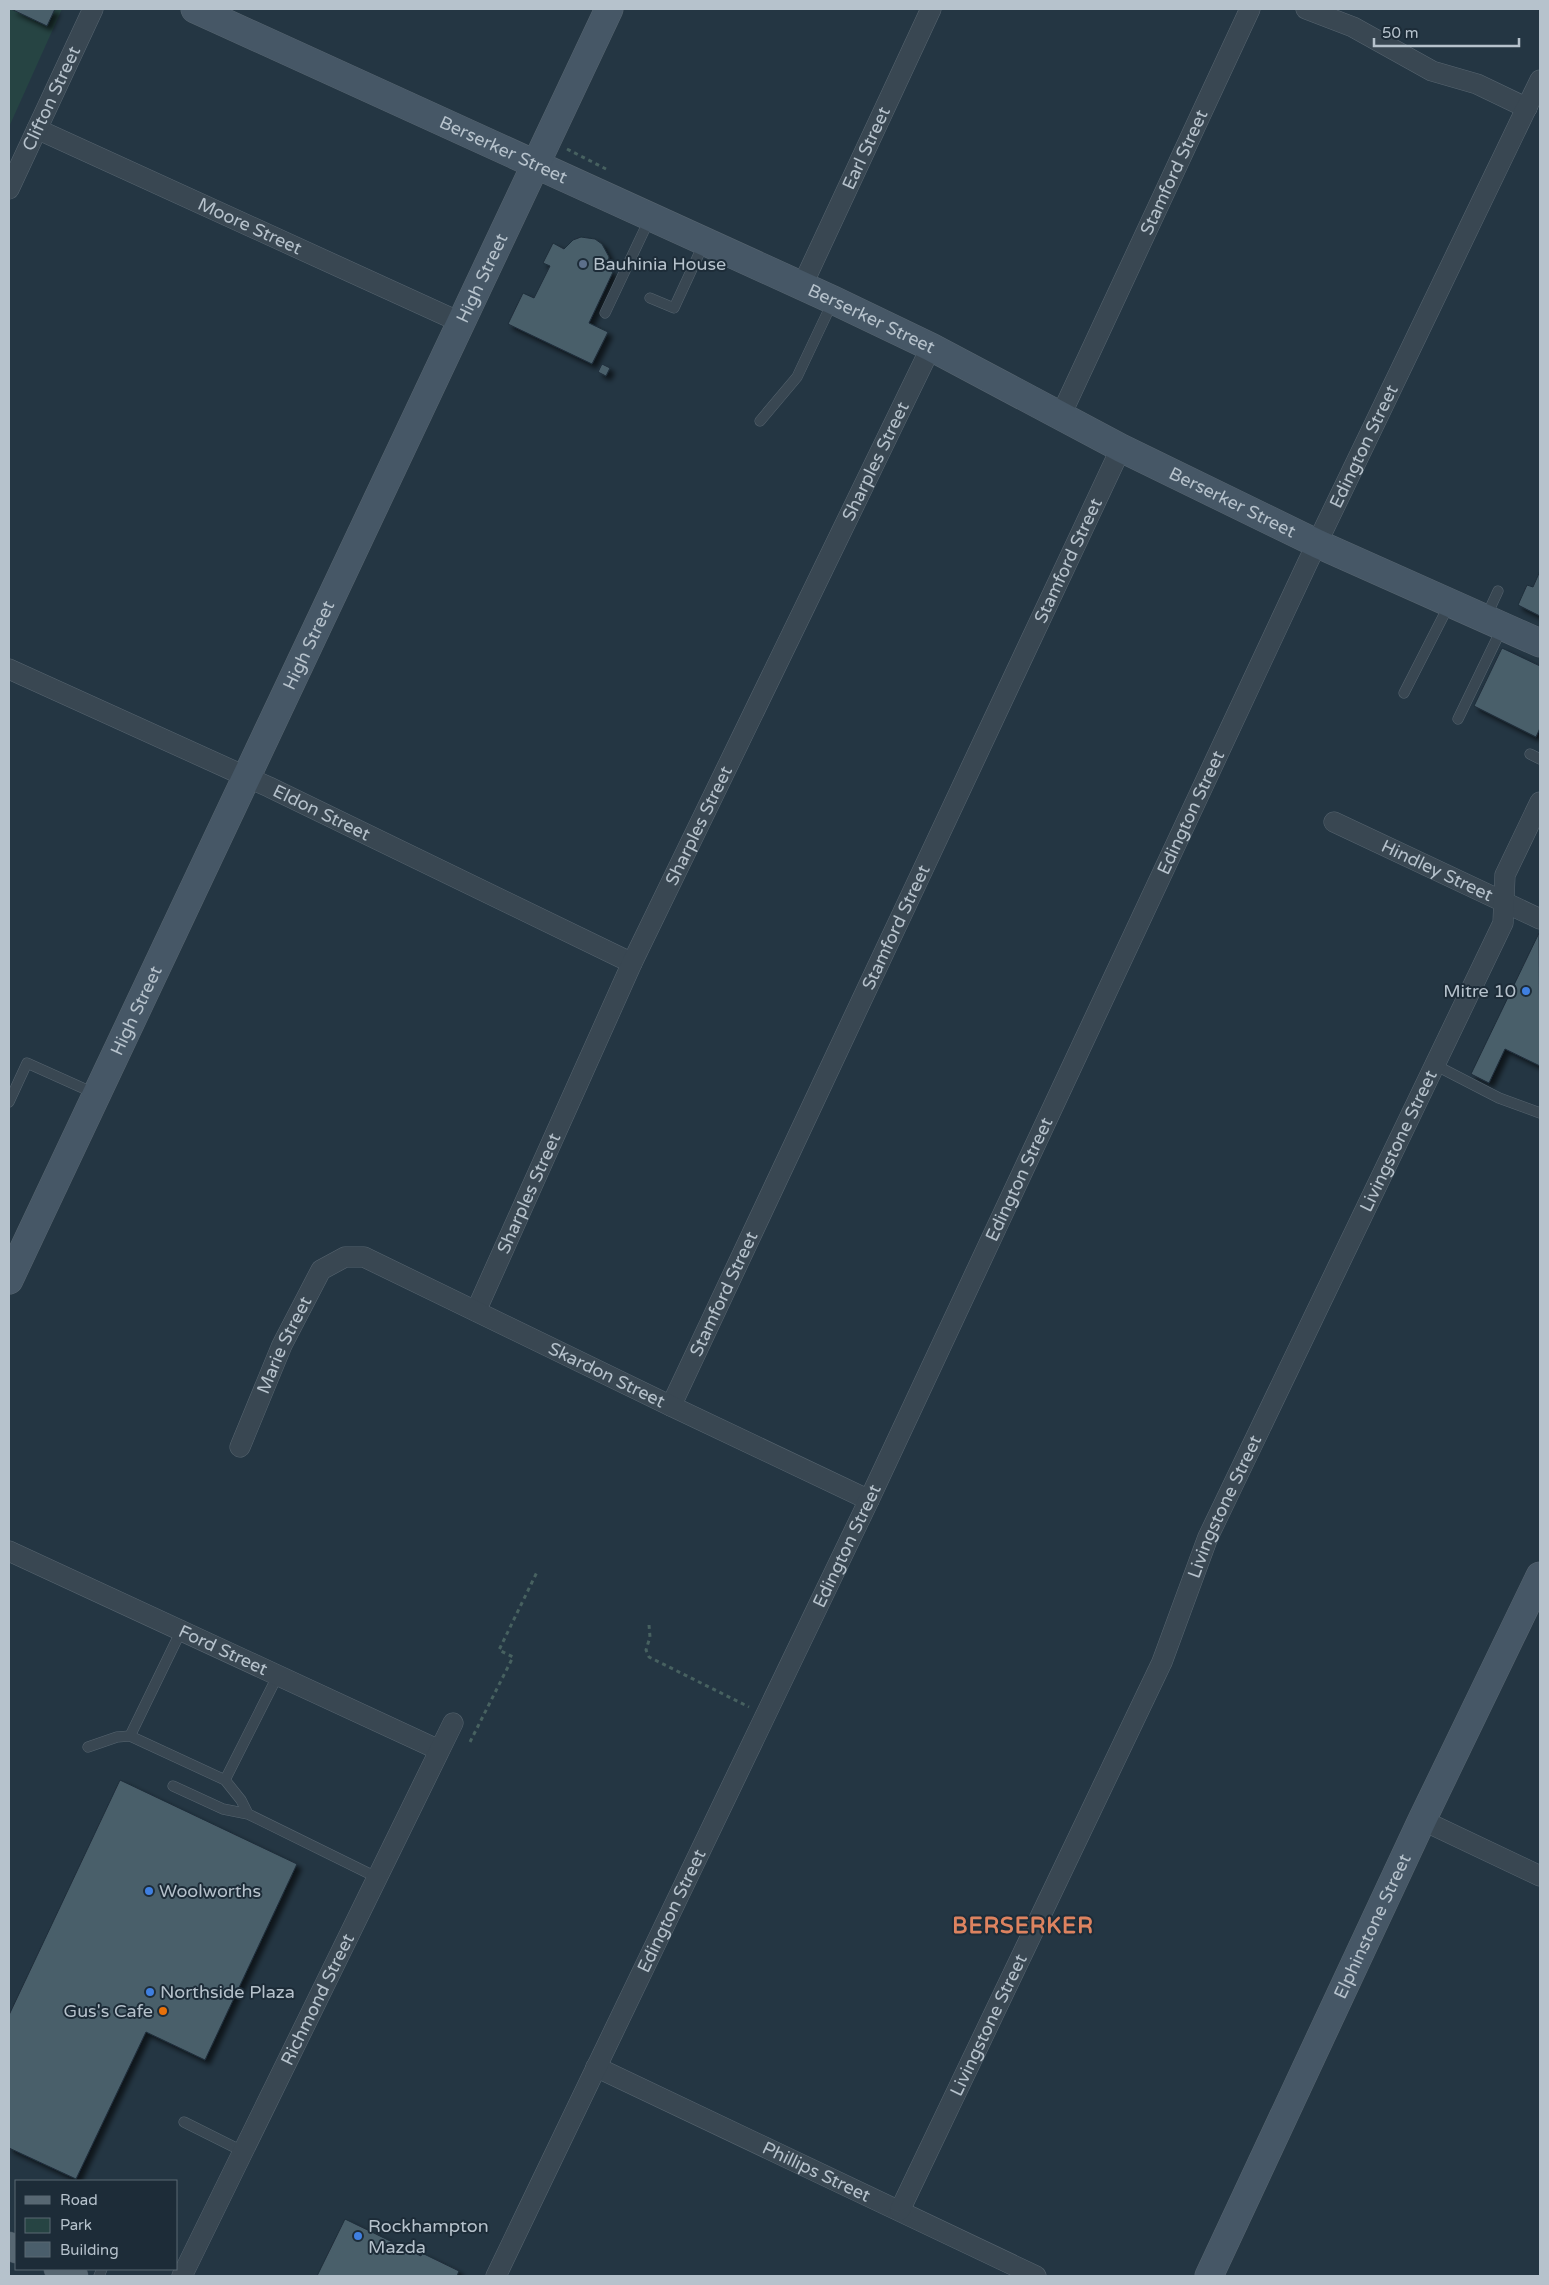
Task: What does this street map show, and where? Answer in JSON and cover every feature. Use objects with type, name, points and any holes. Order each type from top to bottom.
[{"type":"main road","points":[[60,2270],[74,2276]]},
{"type":"street","name":"Clifton Street","points":[[9,189],[93,9]]},
{"type":"street","name":"Berserker Street","points":[[195,9],[833,300],[931,347],[1121,448],[1318,544],[1495,621],[1540,643]]},
{"type":"street","name":"High Street","points":[[9,1280],[609,9]]},
{"type":"street","name":"Earl Street","points":[[802,286],[931,9]]},
{"type":"street","name":"Stamford Street","points":[[1060,417],[1250,9]]},
{"type":"street","points":[[1306,9],[1353,27],[1432,71],[1476,84],[1528,108]]},
{"type":"street","name":"Edington Street","points":[[496,2276],[869,1500],[1318,544],[1540,80]]},
{"type":"street","name":"Moore Street","points":[[37,129],[462,323]]},
{"type":"street","name":"Sharples Street","points":[[476,1311],[632,963],[931,347]]},
{"type":"street","name":"Stamford Street","points":[[671,1406],[1121,448]]},
{"type":"street","name":"Eldon Street","points":[[9,668],[247,777],[632,963]]},
{"type":"street","name":"Livingstone Street","points":[[900,2210],[1162,1662],[1208,1537],[1503,923],[1505,875],[1540,802]]},
{"type":"street","name":"Hindley Street","points":[[1334,822],[1540,919]]},
{"type":"street","name":"Skardon Street","points":[[345,1257],[364,1257],[869,1500]]},
{"type":"street","name":"Marie Street","points":[[240,1447],[282,1345],[321,1270],[345,1257]]},
{"type":"street","name":"Ford Street","points":[[9,1551],[439,1750]]},
{"type":"street","name":"Elphinstone Street","points":[[1209,2276],[1422,1820],[1540,1576]]},
{"type":"street","name":"Richmond Street","points":[[182,2276],[452,1723]]},
{"type":"street","points":[[1422,1820],[1540,1876]]},
{"type":"street","name":"Phillips Street","points":[[596,2067],[1036,2276]]},
{"type":"lane","points":[[605,313],[650,218]]},
{"type":"lane","points":[[650,298],[674,308],[705,242]]},
{"type":"lane","points":[[760,420],[797,377],[833,300]]},
{"type":"lane","points":[[1458,719],[1495,621],[1498,591]]},
{"type":"lane","points":[[1404,694],[1450,601]]},
{"type":"lane","points":[[1530,754],[1540,759]]},
{"type":"lane","points":[[9,1102],[27,1063],[97,1094]]},
{"type":"lane","points":[[1435,1065],[1499,1098],[1540,1113]]},
{"type":"lane","points":[[130,1736],[181,1631]]},
{"type":"lane","points":[[226,1780],[278,1675]]},
{"type":"lane","points":[[88,1747],[117,1737],[130,1736],[226,1780],[242,1800],[248,1814]]},
{"type":"lane","points":[[173,1786],[223,1810],[248,1814],[376,1877]]},
{"type":"lane","points":[[184,2122],[244,2152]]},
{"type":"path","points":[[470,1742],[513,1657],[499,1650],[537,1572]]},
{"type":"path","points":[[649,1625],[650,1637],[646,1650],[649,1657],[766,1715]]},
{"type":"green space","points":[[9,9],[62,9],[9,127]]},
{"type":"building","points":[[11,9],[55,9],[47,26]]},
{"type":"building","points":[[581,237],[595,239],[602,244],[609,257],[607,269],[613,272],[589,323],[608,332],[592,364],[508,324],[523,293],[534,298],[550,266],[543,263],[553,243],[564,249],[573,240]]},
{"type":"building","points":[[602,364],[610,368],[606,376],[598,372]]},
{"type":"building","points":[[1540,571],[1540,616],[1518,605],[1527,585],[1533,587]]},
{"type":"building","points":[[1502,648],[1540,666],[1540,728],[1536,737],[1474,706]]},
{"type":"building","name":"Mitre 10","points":[[1539,933],[1540,1066],[1505,1049],[1489,1083],[1471,1074]]},
{"type":"building","points":[[120,1780],[297,1864],[205,2060],[146,2032],[76,2179],[9,2148],[9,2015]]},
{"type":"building","name":"Rockhampton Mazda","points":[[345,2219],[421,2256],[422,2253],[459,2271],[457,2276],[317,2276]]},
{"type":"place","name":"Bauhinia House","points":[[583,264]]},
{"type":"place","name":"Mitre 10","points":[[1526,991]]},
{"type":"place","name":"Woolworths","points":[[149,1891]]},
{"type":"place","name":"Northside Plaza","points":[[150,1992]]},
{"type":"place","name":"Gus's Cafe","points":[[163,2011]]},
{"type":"place","name":"Rockhampton Mazda","points":[[358,2236]]},
{"type":"district","name":"BERSERKER","points":[[1023,1925]]}]
